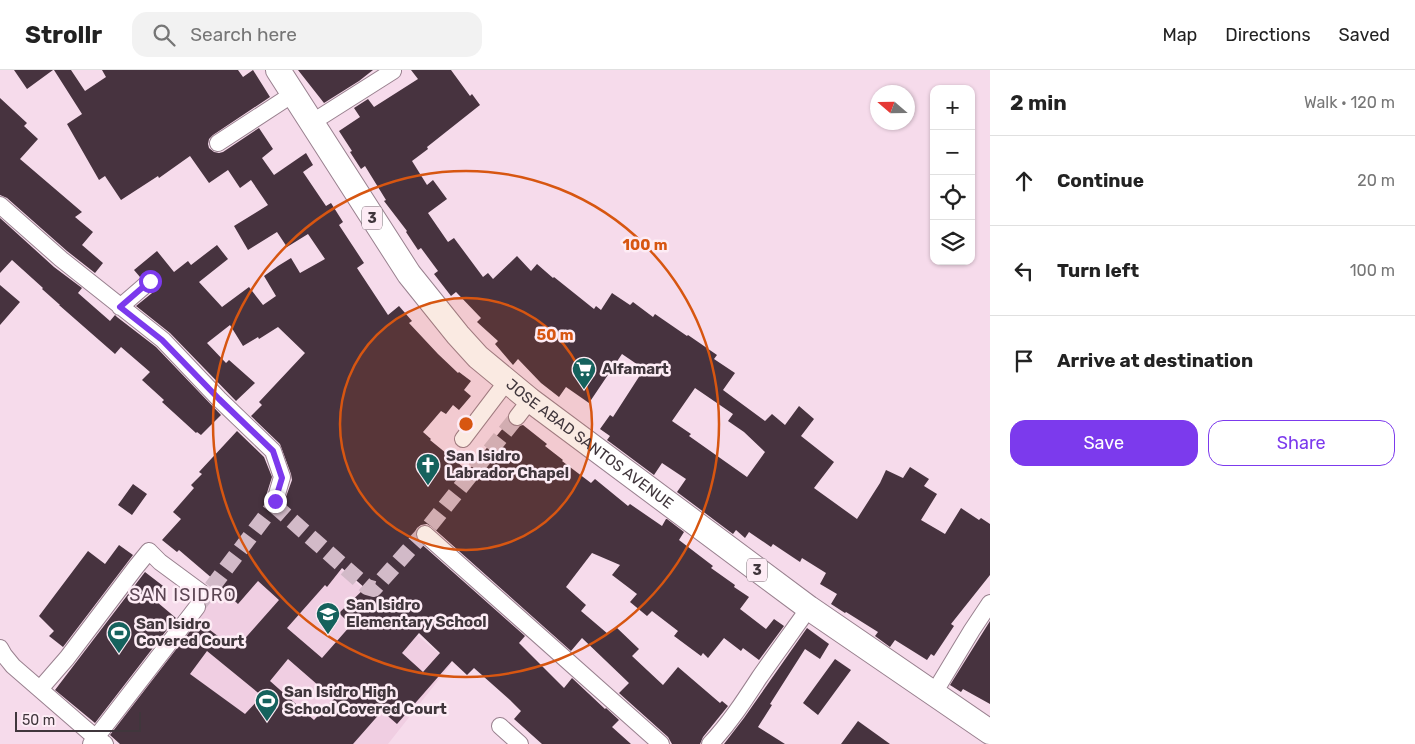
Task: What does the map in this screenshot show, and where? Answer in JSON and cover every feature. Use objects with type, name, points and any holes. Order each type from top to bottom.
[{"type":"highway","name":"JOSE ABAD SANTOS AVENUE","points":[[278,70],[408,274],[458,336],[478,357],[507,381],[524,409],[990,732]]},
{"type":"street","points":[[311,123],[393,71]]},
{"type":"street","points":[[218,143],[293,94]]},
{"type":"street","points":[[0,205],[61,259],[162,340],[273,451],[282,478],[275,501]]},
{"type":"street","points":[[120,307],[150,281]]},
{"type":"street","points":[[463,439],[507,381]]},
{"type":"street","points":[[425,534],[661,744]]},
{"type":"street","points":[[0,648],[13,666],[98,742],[200,600],[149,551],[73,650],[40,689]]},
{"type":"street","points":[[934,693],[990,603]]},
{"type":"street","points":[[710,744],[737,712],[810,608]]},
{"type":"street","points":[[500,726],[520,744]]},
{"type":"shaded area","name":"San Isidro Elementary School","points":[[276,514],[451,664],[388,744],[142,744],[117,722]]},
{"type":"building","points":[[14,70],[53,70],[27,89]]},
{"type":"building","points":[[54,70],[71,70],[85,91],[106,77],[102,70],[238,70],[243,77],[253,70],[270,97],[213,135],[209,139],[209,148],[214,152],[223,152],[259,128],[273,149],[262,158],[274,175],[306,153],[313,165],[303,172],[326,206],[331,203],[343,222],[339,225],[364,263],[357,268],[388,315],[399,306],[412,321],[409,323],[438,354],[458,373],[471,381],[464,390],[471,396],[459,410],[453,405],[446,414],[441,411],[423,432],[430,440],[468,471],[508,422],[515,427],[523,425],[547,444],[545,446],[562,461],[591,483],[595,479],[628,506],[630,504],[662,526],[667,519],[684,532],[679,540],[713,566],[711,568],[735,585],[734,587],[749,597],[740,609],[766,629],[774,619],[784,626],[759,660],[743,648],[741,651],[724,638],[708,658],[703,653],[701,656],[674,636],[678,631],[652,611],[647,616],[630,602],[637,594],[612,575],[620,565],[592,553],[566,587],[586,605],[581,611],[608,634],[616,627],[639,649],[632,656],[663,685],[678,667],[720,703],[722,701],[728,706],[703,737],[700,744],[672,744],[668,737],[619,693],[629,683],[582,638],[571,651],[427,524],[417,528],[415,537],[418,541],[525,636],[519,643],[564,688],[572,678],[619,720],[612,727],[631,744],[542,744],[514,719],[521,711],[510,700],[474,668],[467,675],[452,661],[397,724],[382,711],[353,744],[120,744],[110,735],[198,621],[235,649],[279,600],[258,581],[238,604],[213,579],[179,550],[177,552],[162,540],[181,519],[173,512],[194,488],[191,485],[202,474],[199,472],[237,431],[264,457],[272,477],[265,499],[267,508],[278,511],[282,508],[292,480],[291,474],[280,444],[251,416],[262,405],[259,402],[305,353],[278,327],[243,346],[230,325],[207,343],[226,363],[229,360],[255,383],[236,401],[170,333],[136,306],[157,289],[160,280],[154,272],[148,271],[140,277],[134,270],[157,251],[174,272],[188,261],[191,265],[217,245],[228,259],[199,282],[222,307],[249,287],[263,305],[276,296],[264,276],[291,258],[300,273],[325,259],[308,234],[287,247],[277,232],[248,250],[234,226],[268,205],[251,180],[240,188],[228,170],[209,183],[190,156],[159,178],[158,176],[121,200],[105,176],[99,180],[67,124],[82,114]],"holes":[[[342,568],[365,588],[339,613],[351,625],[322,658],[287,628],[325,585],[327,587]],[[419,633],[440,653],[423,672],[402,653]],[[207,651],[262,696],[245,714],[190,674]],[[288,659],[334,699],[314,720],[270,681]]]},
{"type":"building","points":[[298,70],[373,70],[324,103]]},
{"type":"building","points":[[411,70],[451,70],[470,96],[472,94],[480,105],[412,161],[427,185],[433,180],[447,199],[428,213],[448,242],[454,238],[483,277],[488,273],[493,279],[517,256],[531,271],[537,264],[594,309],[596,306],[601,310],[612,293],[630,305],[633,302],[653,317],[655,314],[717,355],[714,359],[735,373],[723,390],[765,421],[772,414],[785,425],[799,406],[814,419],[801,436],[834,462],[814,488],[857,519],[886,470],[903,478],[910,467],[929,479],[924,486],[937,494],[921,520],[945,534],[961,508],[979,520],[981,518],[990,524],[990,575],[951,624],[954,626],[934,656],[931,654],[927,660],[895,640],[890,647],[875,636],[878,632],[831,604],[837,594],[820,584],[826,573],[802,558],[800,562],[773,544],[771,547],[749,532],[745,538],[736,530],[733,534],[677,492],[686,479],[662,463],[654,475],[607,440],[610,436],[600,429],[610,415],[613,417],[644,369],[622,354],[589,403],[566,387],[559,397],[541,383],[518,359],[513,365],[495,344],[498,341],[477,322],[481,318],[456,292],[451,296],[434,274],[438,271],[421,248],[418,250],[407,231],[384,201],[386,200],[365,166],[361,169],[339,131],[360,117],[354,108],[368,99],[374,107],[418,79]],"holes":[[[695,388],[733,414],[728,421],[744,432],[765,452],[747,477],[689,436],[691,434],[672,421]]]},
{"type":"building","points":[[0,98],[27,123],[24,126],[38,139],[20,159],[82,212],[75,217],[93,232],[82,245],[103,263],[95,273],[7,198],[0,195]]},
{"type":"building","points":[[0,218],[54,267],[82,288],[78,293],[110,321],[115,315],[156,347],[221,415],[201,435],[196,433],[162,402],[164,400],[142,380],[150,372],[121,347],[115,354],[59,305],[12,260],[0,273]]},
{"type":"building","points":[[0,285],[20,302],[0,325]]},
{"type":"building","points":[[133,484],[147,494],[132,515],[118,505]]},
{"type":"building","points":[[119,545],[133,555],[63,647],[49,636],[54,631],[39,616],[88,551],[105,564]]},
{"type":"building","points":[[145,572],[167,589],[157,602],[176,618],[95,723],[55,690]]},
{"type":"building","points":[[990,621],[990,704],[963,689],[961,692],[950,685]]},
{"type":"building","points":[[807,628],[829,644],[820,659],[805,649],[770,704],[772,705],[758,727],[785,744],[724,744],[744,718]]},
{"type":"building","points":[[835,659],[851,670],[818,715],[803,703]]},
{"type":"building","points":[[858,721],[890,744],[841,744]]},
{"type":"tunnel","points":[[274,505],[367,587],[374,589],[424,533],[517,417]]},
{"type":"tunnel","points":[[197,607],[274,505],[275,501]]},
{"type":"place","name":"Alfamart","points":[[584,390]]},
{"type":"place","name":"San Isidro Labrador Chapel","points":[[428,486]]},
{"type":"place","name":"San Isidro Elementary School","points":[[328,635]]},
{"type":"place","name":"San Isidro Covered Court","points":[[119,654]]},
{"type":"place","name":"San Isidro High School Covered Court","points":[[267,722]]},
{"type":"district","name":"SAN ISIDRO","points":[[183,595]]},
{"type":"route","points":[[150,281],[120,307],[162,340],[273,451],[282,478],[275,501]]}]
